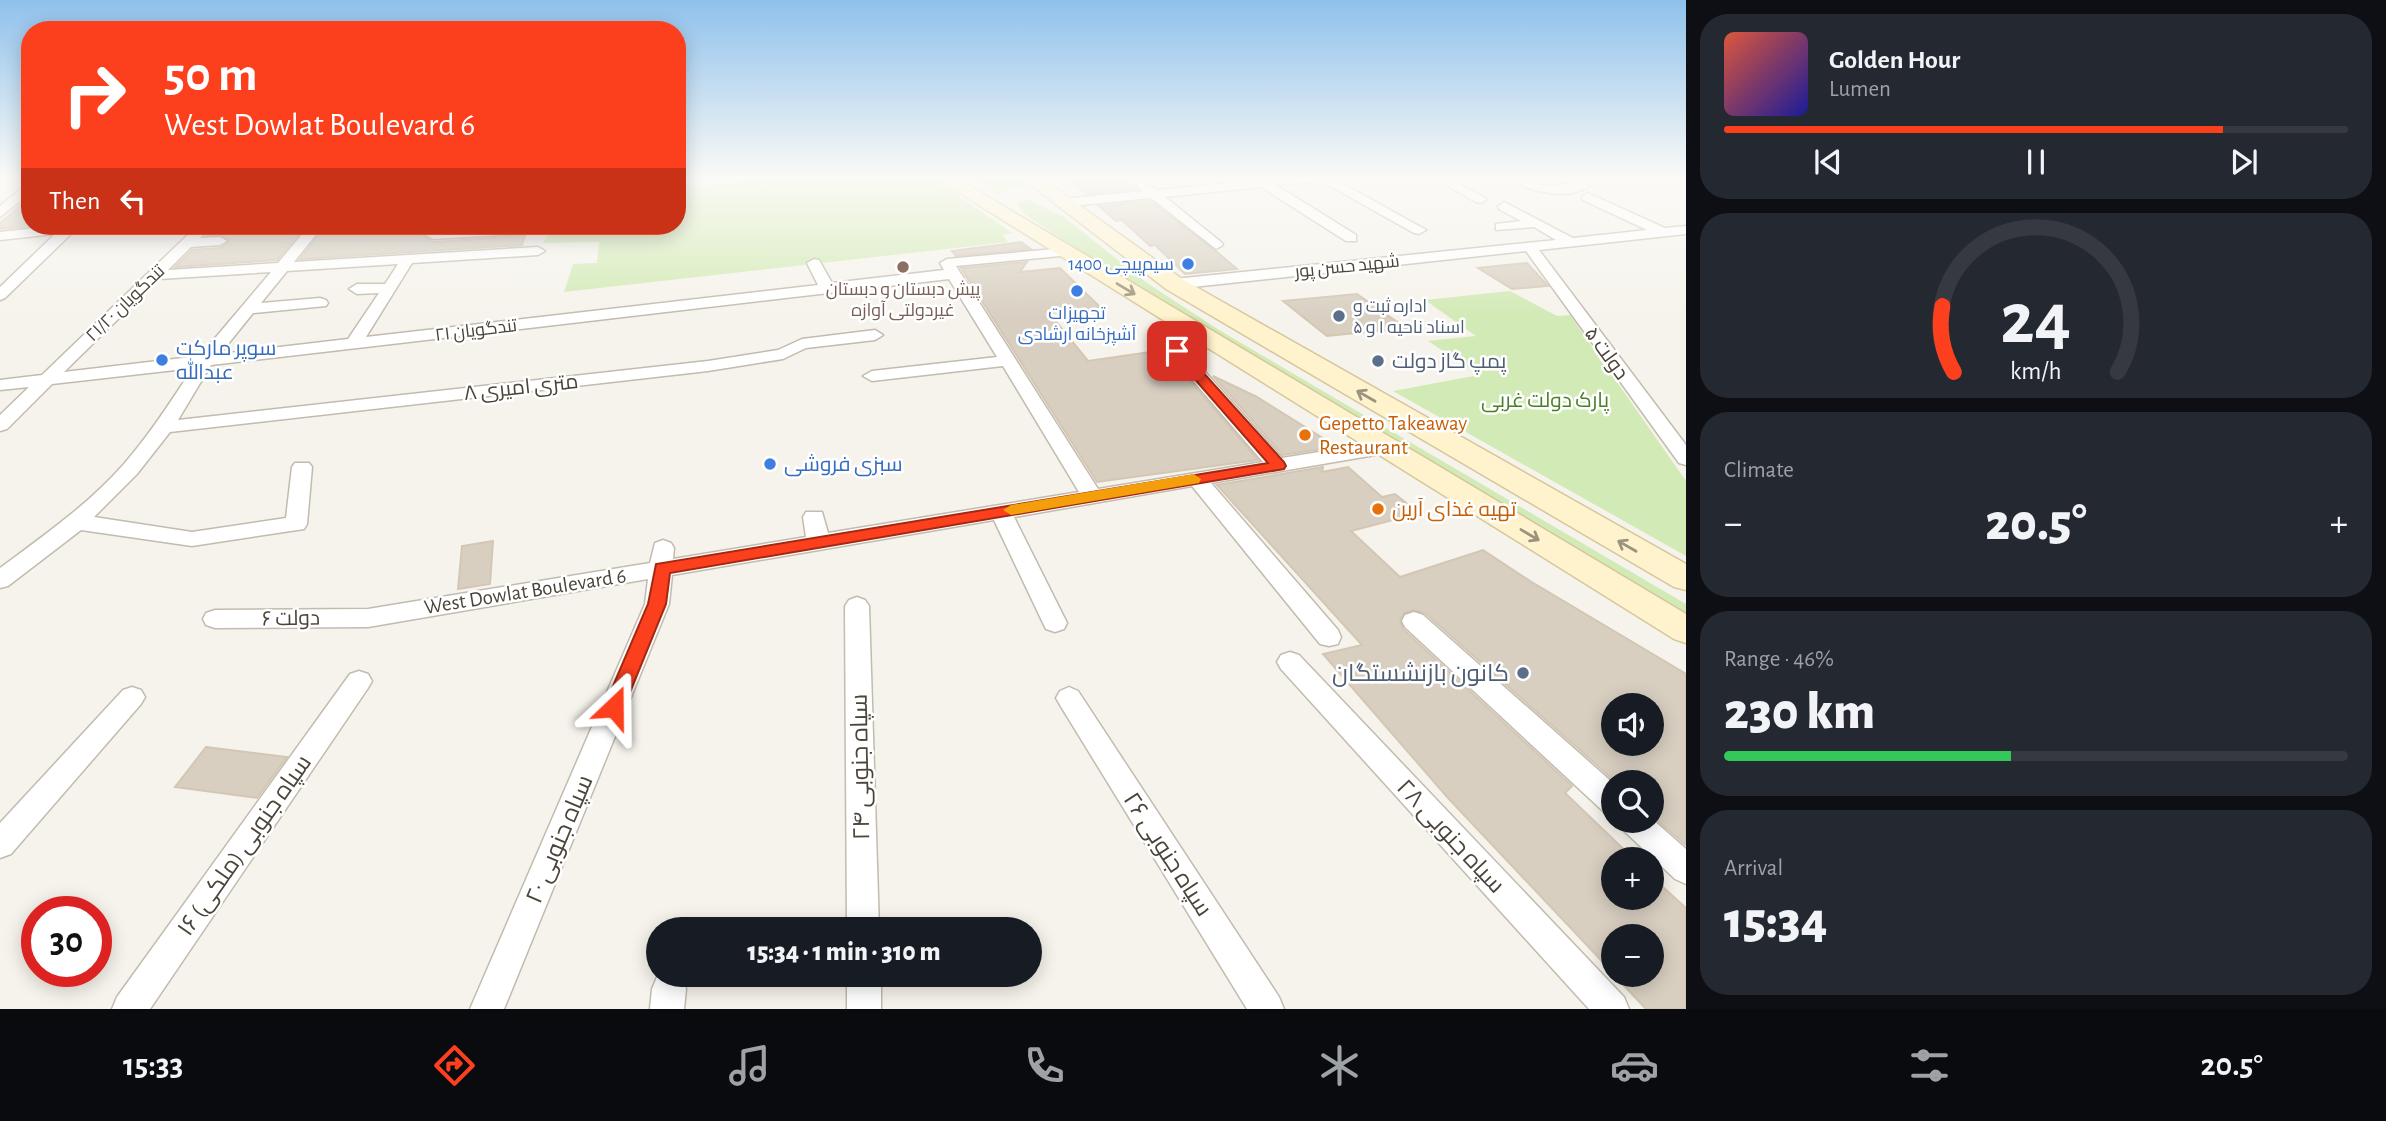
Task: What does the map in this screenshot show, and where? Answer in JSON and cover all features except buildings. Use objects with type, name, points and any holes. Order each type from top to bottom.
[{"type":"main road","points":[[1040,224],[1066,252],[1686,630]]},
{"type":"main road","points":[[1091,224],[1174,284],[1686,579]]},
{"type":"street","points":[[1191,224],[1216,245]]},
{"type":"street","points":[[1329,224],[1351,238]]},
{"type":"street","points":[[1408,224],[1419,230]]},
{"type":"street","points":[[1501,228],[1529,224]]},
{"type":"street","points":[[1539,224],[1571,242]]},
{"type":"street","points":[[1647,224],[1664,233]]},
{"type":"street","name":"شهید حسن پور","points":[[1174,284],[1686,230]]},
{"type":"street","points":[[0,236],[21,233]]},
{"type":"street","points":[[0,295],[62,235]]},
{"type":"street","name":"۲۱/۲۰ تندگویان","points":[[0,425],[196,235]]},
{"type":"street","points":[[0,580],[77,522],[130,470],[164,428],[205,362],[308,235]]},
{"type":"street","points":[[154,275],[532,251],[535,235]]},
{"type":"street","points":[[188,243],[220,240]]},
{"type":"street","name":"۵ دولت","points":[[1529,246],[1686,459]]},
{"type":"street","points":[[334,264],[346,248]]},
{"type":"street","name":"۲۱ تندگویان","points":[[0,385],[827,288],[1066,252]]},
{"type":"street","points":[[814,263],[827,288]]},
{"type":"street","points":[[353,344],[405,264]]},
{"type":"street","points":[[950,268],[1005,361],[1092,496]]},
{"type":"street","points":[[356,289],[389,288]]},
{"type":"street","points":[[248,309],[320,303]]},
{"type":"street","name":"۸ متری امیری","points":[[164,428],[708,366],[783,354],[802,344],[875,335]]},
{"type":"street","points":[[1177,351],[1278,466]]},
{"type":"street","points":[[128,370],[140,354]]},
{"type":"street","points":[[872,376],[1005,361]]},
{"type":"street","name":"West Dowlat Boulevard 6","points":[[368,618],[662,558],[818,542],[1387,447]]},
{"type":"street","points":[[77,522],[192,539],[296,524],[302,467]]},
{"type":"street","points":[[1197,479],[1329,637]]},
{"type":"street","points":[[1001,512],[1055,623]]},
{"type":"street","points":[[814,517],[818,542]]},
{"type":"street","name":"۲۰ سپاه جنوبی","points":[[487,1009],[657,604],[662,558]]},
{"type":"street","name":"۲۴ سپاه جنوبی","points":[[857,606],[863,917]]},
{"type":"street","name":"۶ دولت","points":[[215,619],[368,618]]},
{"type":"street","points":[[1414,621],[1601,791]]},
{"type":"street","name":"۲۸ سپاه جنوبی","points":[[1290,662],[1612,1009]]},
{"type":"street","name":"۱۶ سپاه جنوبی (ملکی)","points":[[129,1009],[359,681]]},
{"type":"street","points":[[0,844],[132,696]]},
{"type":"street","name":"۲۶ سپاه جنوبی","points":[[1069,698],[1267,1009]]},
{"type":"street","points":[[1646,833],[1686,869]]},
{"type":"street","points":[[864,987],[864,1009]]},
{"type":"green space","points":[[686,224],[999,224],[1012,233],[1003,235],[1008,242],[564,292],[573,264],[597,263],[599,242],[543,243],[548,235],[686,235]]},
{"type":"green space","points":[[1040,224],[1073,224],[1147,283],[1219,330],[1686,604],[1686,622],[1106,268]]},
{"type":"green space","name":"پارک دولت غربی","points":[[1510,291],[1557,316],[1570,315],[1686,481],[1686,556],[1393,391],[1479,375],[1428,341],[1476,336],[1425,300]]},
{"type":"slow traffic","points":[[1011,510],[1194,479]]},
{"type":"place","name":"سیم‌پیچی 1400","points":[[1188,264]]},
{"type":"place","name":"پیش دبستان و دبستان غیردولتی آوازه","points":[[903,267]]},
{"type":"place","name":"تجهیزات آشپزخانه ارشادی","points":[[1077,291]]},
{"type":"place","name":"اداره ثبت و اسناد ناحیه ۱ و ۵","points":[[1339,316]]},
{"type":"place","name":"سوپر مارکت عبدالله","points":[[162,360]]},
{"type":"place","name":"پمپ گاز دولت","points":[[1378,361]]},
{"type":"place","name":"Gepetto Takeaway Restaurant","points":[[1305,435]]},
{"type":"place","name":"سبزی فروشی","points":[[770,464]]},
{"type":"place","name":"تهیه غذای آرین","points":[[1378,509]]},
{"type":"place","name":"کانون بازنشستگان","points":[[1523,673]]},
{"type":"route","points":[[614,707],[657,604],[662,568],[1278,466],[1177,351]]}]
